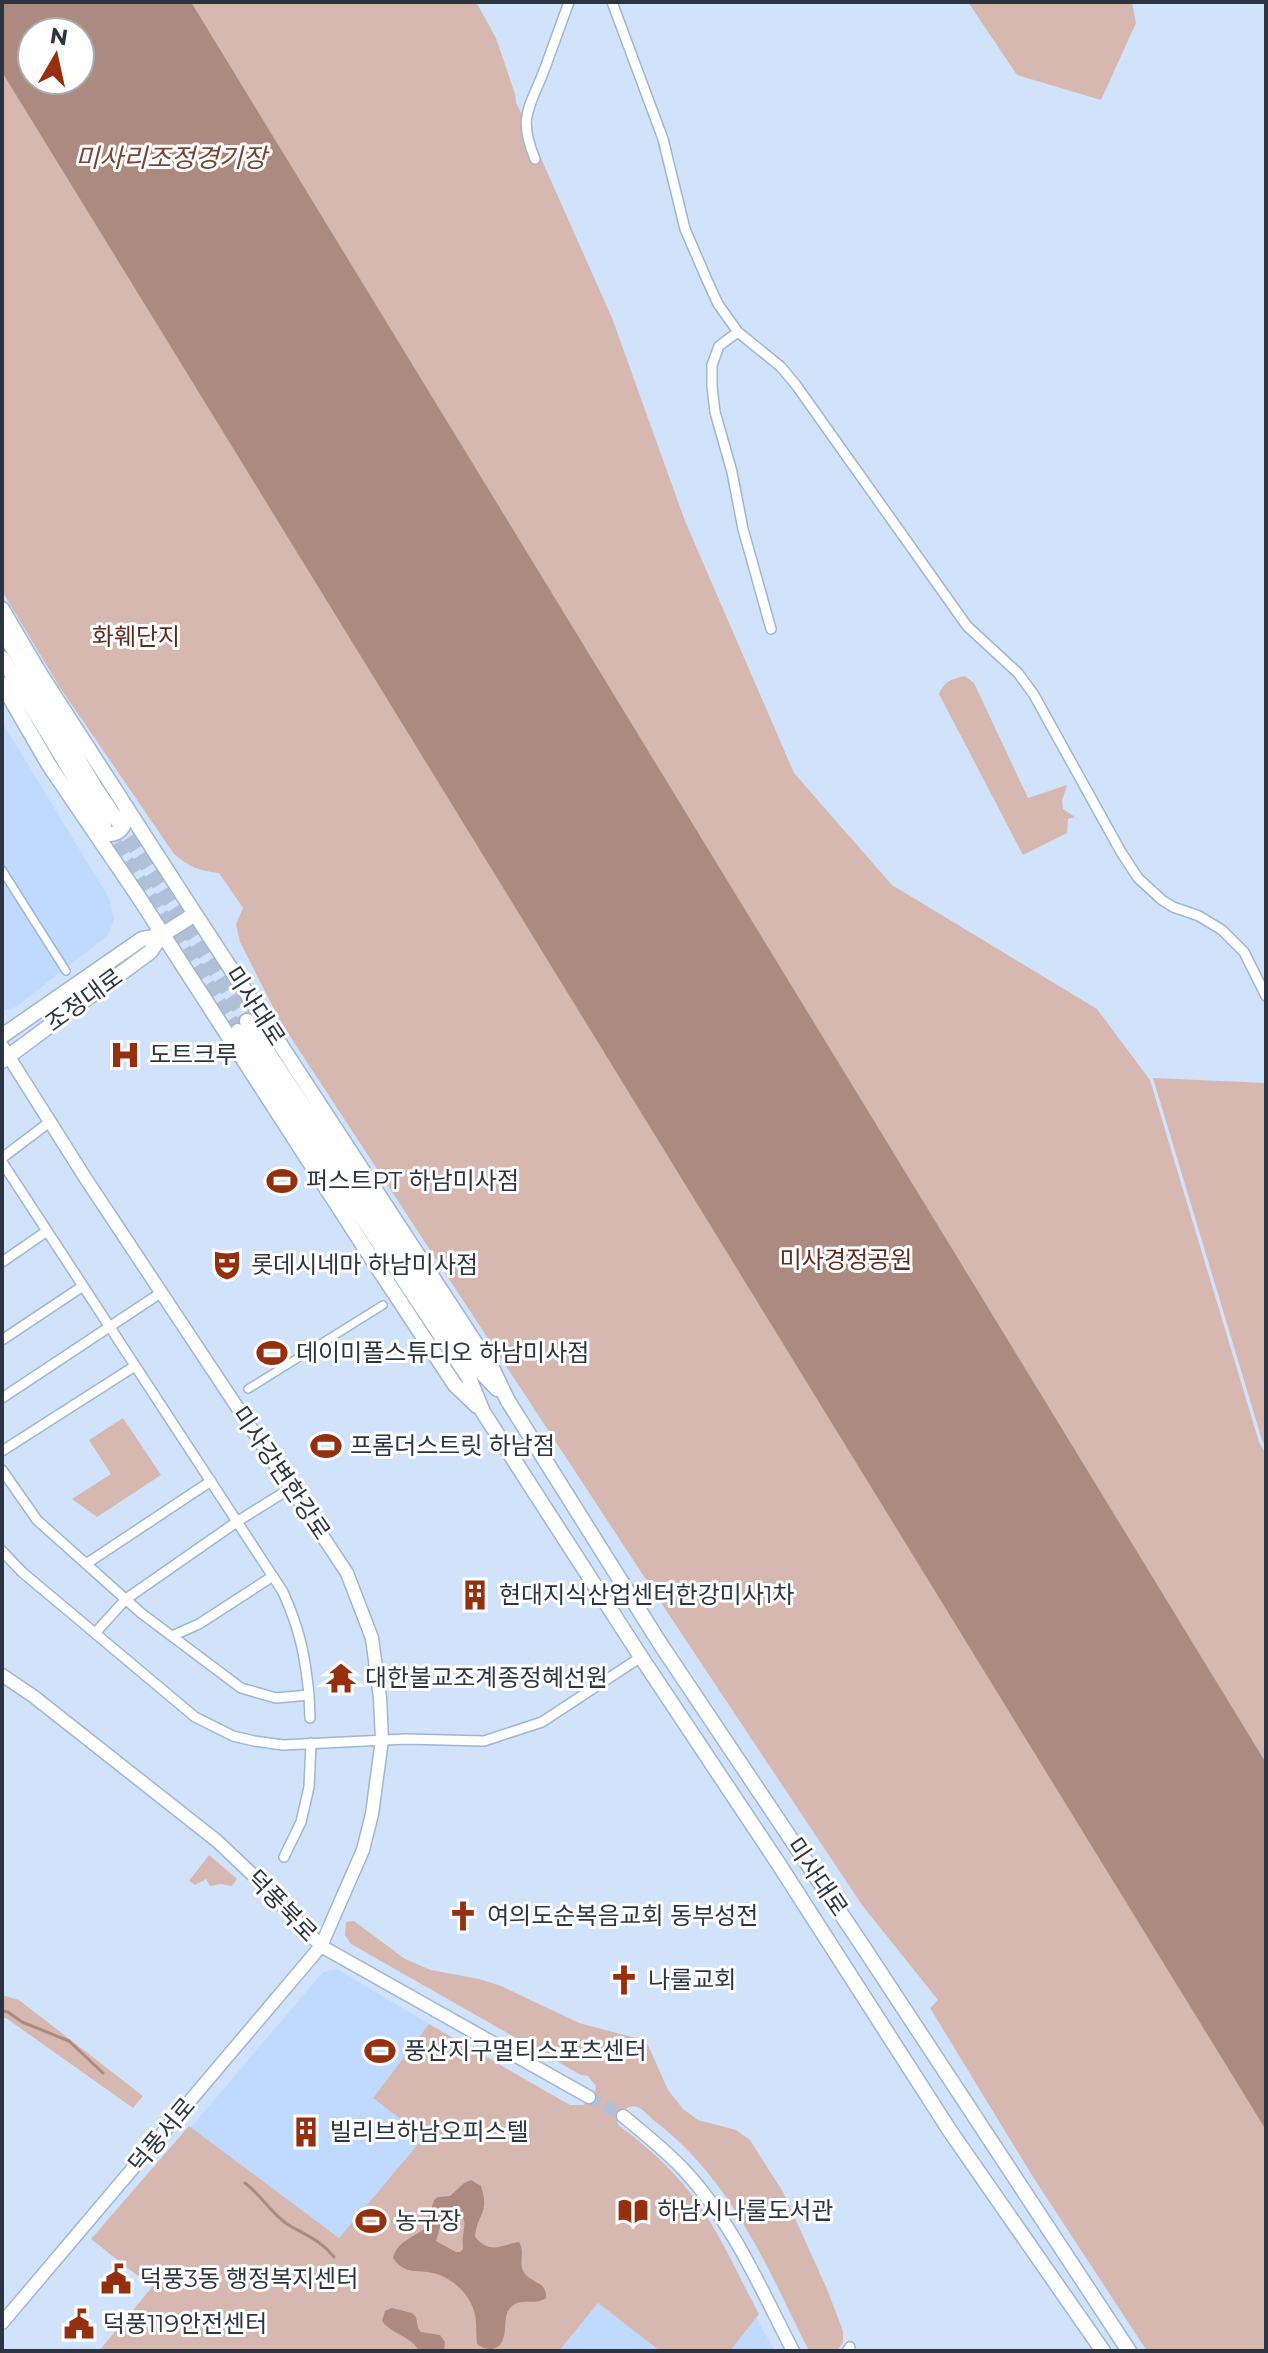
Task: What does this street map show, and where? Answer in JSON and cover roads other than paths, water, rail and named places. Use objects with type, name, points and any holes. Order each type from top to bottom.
[{"type":"main road","name":"미사대로","points":[[2,609],[39,672],[195,914],[493,1370],[508,1401],[661,1645],[882,1973],[1128,2348]]},
{"type":"main road","name":"미사대로","points":[[2,630],[96,789],[105,826]]},
{"type":"main road","name":"미사대로","points":[[2,658],[105,826],[162,935],[455,1385],[483,1412]]},
{"type":"main road","name":"미사대로","points":[[2,684],[49,765],[105,826]]},
{"type":"main road","points":[[105,826],[106,836],[114,835],[124,825],[124,803]]},
{"type":"main road","name":"조정대로","points":[[2,1036],[142,939],[162,935],[195,914]]},
{"type":"main road","name":"조정대로","points":[[4,1054],[150,952],[162,935]]},
{"type":"main road","name":"미사대로","points":[[508,1401],[481,1372],[243,1026],[469,1378],[483,1412],[641,1657],[950,2131],[1103,2351]]},
{"type":"street","points":[[535,159],[527,139],[529,102],[569,2]]},
{"type":"street","points":[[612,2],[663,139],[685,229],[718,304],[738,332],[781,367],[796,385],[967,626],[1018,673],[1034,695],[1138,878],[1173,907],[1199,916],[1222,930],[1244,952],[1266,996]]},
{"type":"street","points":[[738,332],[719,346],[712,365],[712,386],[715,412],[732,472],[743,529],[771,629]]},
{"type":"street","points":[[2,870],[66,971]]},
{"type":"street","name":"미사강변한강로","points":[[4,1054],[347,1573],[367,1623],[380,1698],[382,1740],[372,1814],[363,1850],[321,1946]]},
{"type":"street","points":[[51,1121],[2,1160],[273,1576],[292,1612],[305,1653],[310,1718]]},
{"type":"street","points":[[2,1262],[47,1231]]},
{"type":"street","points":[[2,1340],[83,1286]]},
{"type":"street","points":[[2,1398],[162,1292]]},
{"type":"street","points":[[248,1389],[383,1305]]},
{"type":"street","points":[[2,1451],[135,1366]]},
{"type":"street","points":[[2,1470],[37,1520],[126,1599],[241,1688],[276,1698],[309,1695]]},
{"type":"street","points":[[86,1564],[211,1481]]},
{"type":"street","points":[[96,1632],[126,1599],[291,1488]]},
{"type":"street","points":[[4,1557],[195,1717],[233,1736],[254,1741],[283,1745],[382,1740],[484,1741],[542,1722],[641,1657]]},
{"type":"street","points":[[172,1636],[199,1624],[273,1576]]},
{"type":"street","name":"덕풍북로","points":[[2,1675],[217,1841],[321,1946],[589,2097]]},
{"type":"street","points":[[284,1857],[301,1822],[309,1787],[311,1743]]},
{"type":"street","name":"덕풍서로","points":[[2,2323],[321,1946]]},
{"type":"street","points":[[623,2116],[685,2171],[716,2211],[793,2351]]},
{"type":"water","name":"미사리조정경기장","points":[[2,2],[191,2],[1266,1763],[1266,2130],[17,96],[96,96],[96,16],[16,16],[16,95],[2,72]]},
{"type":"water","points":[[471,2180],[481,2186],[483,2195],[484,2208],[475,2237],[491,2247],[519,2242],[525,2274],[542,2286],[546,2293],[546,2298],[542,2300],[511,2307],[506,2315],[501,2343],[492,2349],[477,2344],[474,2311],[456,2285],[435,2273],[404,2268],[393,2258],[402,2243],[425,2228],[434,2200],[450,2196]],"holes":[[[453,2208],[464,2223],[463,2249],[460,2252],[436,2241],[445,2211]]]},
{"type":"water","points":[[392,2308],[412,2313],[421,2332],[440,2335],[445,2342],[444,2351],[419,2351],[387,2326],[382,2321],[385,2311]]},
{"type":"waterway","points":[[2,2011],[69,2041],[103,2073]]},
{"type":"waterway","points":[[245,2183],[281,2220],[318,2242],[334,2257]]},
{"type":"tunnel","points":[[117,820],[247,1021]]},
{"type":"tunnel","points":[[104,826],[238,1031]]},
{"type":"tunnel","points":[[589,2097],[623,2116]]},
{"type":"place","name":"도트크루","points":[[125,1055]]},
{"type":"place","name":"퍼스트PT 하남미사점","points":[[282,1181]]},
{"type":"place","name":"롯데시네마 하남미사점","points":[[227,1265]]},
{"type":"place","name":"데이미폴스튜디오 하남미사점","points":[[272,1353]]},
{"type":"place","name":"프롬더스트릿 하남점","points":[[326,1446]]},
{"type":"place","name":"현대지식산업센터한강미사1차","points":[[475,1595]]},
{"type":"place","name":"대한불교조계종정혜선원","points":[[341,1678]]},
{"type":"place","name":"여의도순복음교회 동부성전","points":[[463,1916]]},
{"type":"place","name":"나룰교회","points":[[624,1980]]},
{"type":"place","name":"풍산지구멀티스포츠센터","points":[[380,2051]]},
{"type":"place","name":"빌리브하남오피스텔","points":[[306,2132]]},
{"type":"place","name":"하남시나룰도서관","points":[[633,2211]]},
{"type":"place","name":"농구장","points":[[371,2221]]},
{"type":"place","name":"덕풍3동 행정복지센터","points":[[116,2279]]},
{"type":"place","name":"덕풍119안전센터","points":[[79,2324]]},
{"type":"park label","name":"화훼단지","points":[[136,637]]},
{"type":"park label","name":"미사경정공원","points":[[846,1260]]}]
